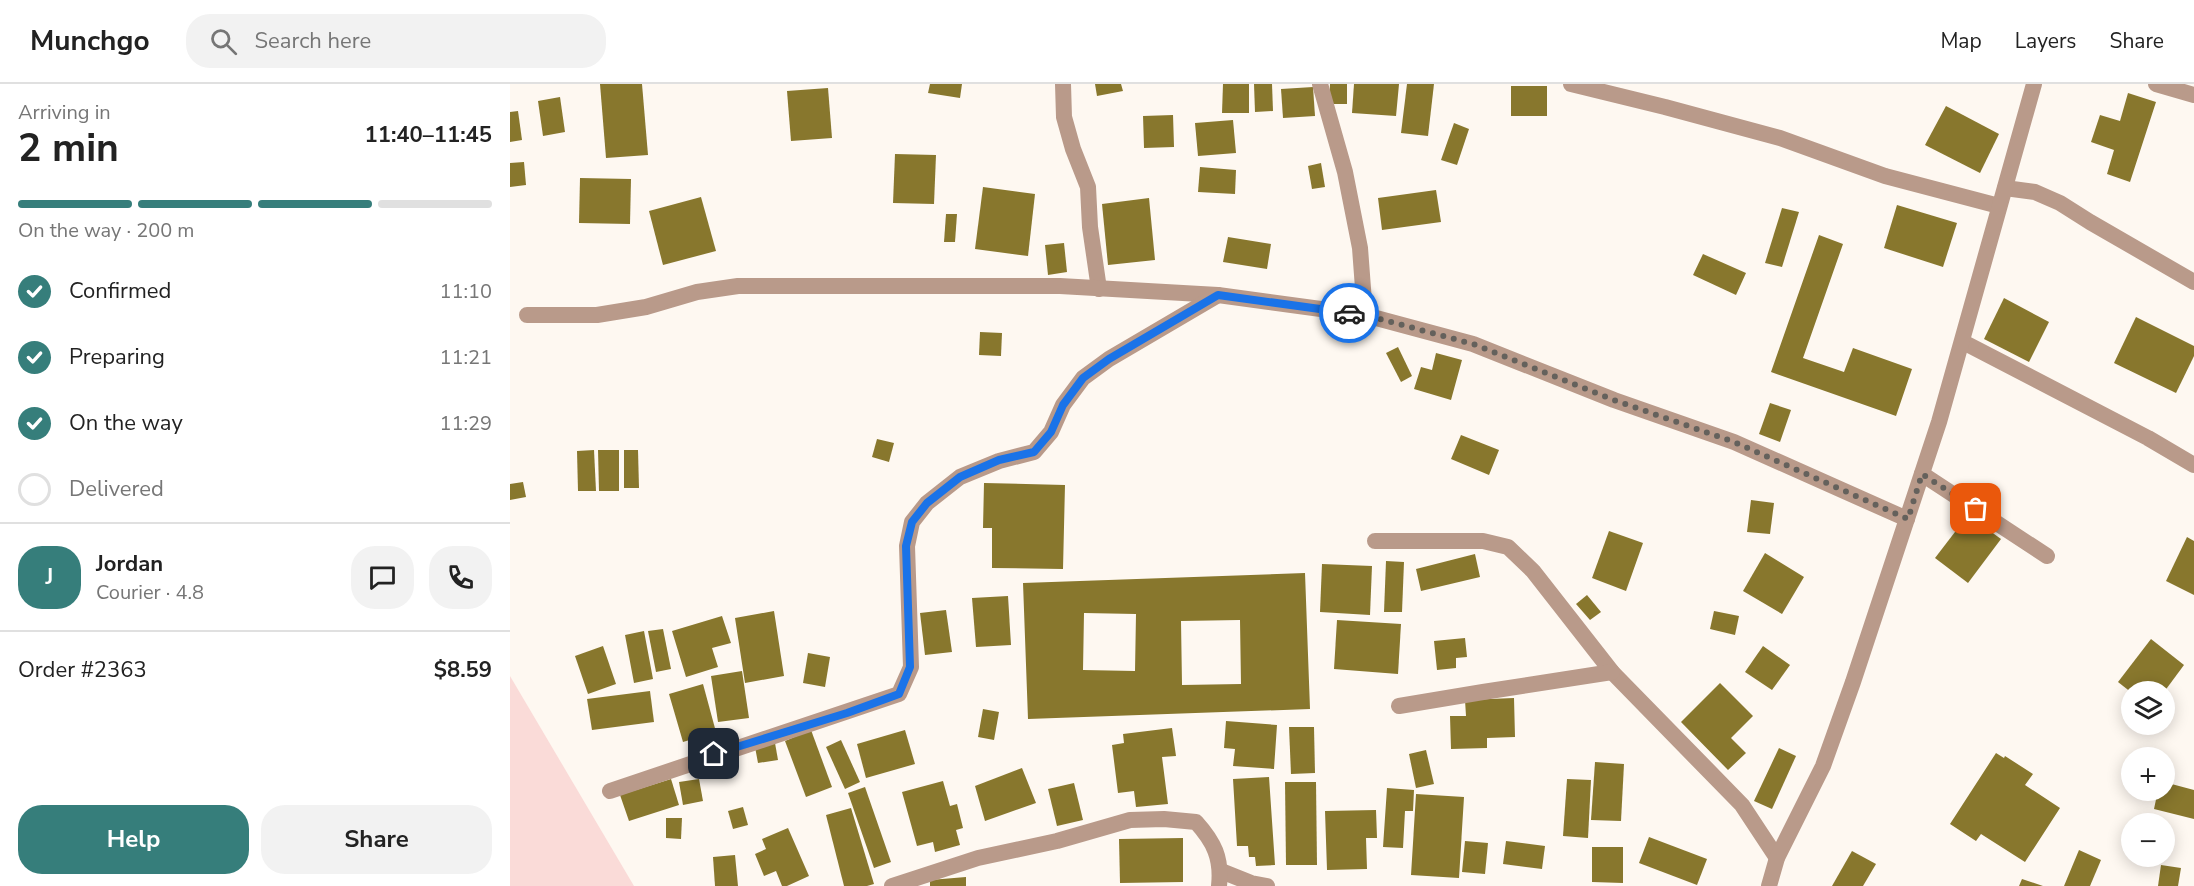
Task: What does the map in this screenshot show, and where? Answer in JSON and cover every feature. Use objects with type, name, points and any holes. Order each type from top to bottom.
[{"type":"street","points":[[1063,84],[1064,117],[1073,149],[1088,187],[1090,227],[1099,289]]},
{"type":"street","points":[[1320,84],[1352,205],[1360,248],[1365,315]]},
{"type":"street","points":[[1571,84],[1780,138],[1885,176],[1999,206]]},
{"type":"street","points":[[1769,886],[1777,858],[1823,766],[1908,519],[1963,342],[2034,84]]},
{"type":"street","points":[[2156,84],[2194,95]]},
{"type":"street","points":[[2005,188],[2035,192],[2060,203],[2194,282]]},
{"type":"street","points":[[527,315],[597,315],[646,307],[697,292],[738,286],[1060,286],[1218,295],[1365,315],[1473,344],[1614,400],[1734,442],[1908,519]]},
{"type":"street","points":[[610,790],[899,694],[910,667],[906,546],[912,522],[927,503],[960,477],[999,460],[1034,452],[1051,432],[1063,405],[1083,378],[1109,359],[1218,295]]},
{"type":"street","points":[[1963,342],[2148,438],[2194,465]]},
{"type":"street","points":[[1922,474],[2047,556]]},
{"type":"street","points":[[1375,541],[1483,541],[1508,547],[1533,572],[1611,672],[1742,806],[1777,858]]},
{"type":"street","points":[[1400,706],[1611,672]]},
{"type":"street","points":[[892,886],[978,858],[1057,841],[1130,820],[1164,819],[1196,822],[1212,840],[1220,879],[1267,886]]},
{"type":"shaded area","points":[[510,676],[634,886],[510,886]]},
{"type":"building","points":[[600,84],[642,84],[648,155],[606,158]]},
{"type":"building","points":[[930,84],[962,84],[960,98],[928,93]]},
{"type":"building","points":[[1095,84],[1121,84],[1123,91],[1097,96]]},
{"type":"building","points":[[1223,84],[1249,84],[1249,113],[1222,113]]},
{"type":"building","points":[[1254,84],[1272,84],[1273,111],[1255,112]]},
{"type":"building","points":[[1330,84],[1347,84],[1347,104],[1329,104]]},
{"type":"building","points":[[1354,84],[1399,84],[1396,116],[1352,113]]},
{"type":"building","points":[[1407,84],[1434,84],[1428,136],[1401,133]]},
{"type":"building","points":[[1511,86],[1547,86],[1547,116],[1511,116]]},
{"type":"building","points":[[1313,87],[1315,116],[1283,118],[1281,89]]},
{"type":"building","points":[[828,88],[832,138],[791,141],[787,91]]},
{"type":"building","points":[[2128,93],[2156,102],[2130,182],[2107,174],[2114,150],[2091,142],[2100,115],[2120,121]]},
{"type":"building","points":[[560,97],[565,132],[543,136],[538,101]]},
{"type":"building","points":[[1946,106],[1999,134],[1980,173],[1925,145]]},
{"type":"building","points":[[518,111],[522,140],[510,142],[510,112]]},
{"type":"building","points":[[1173,115],[1174,147],[1144,148],[1143,116]]},
{"type":"building","points":[[1233,120],[1236,153],[1198,156],[1195,123]]},
{"type":"building","points":[[1454,123],[1469,129],[1457,165],[1441,160]]},
{"type":"building","points":[[895,154],[936,155],[934,204],[893,203]]},
{"type":"building","points":[[524,162],[526,185],[510,187],[510,163]]},
{"type":"building","points":[[1321,163],[1325,187],[1312,189],[1308,166]]},
{"type":"building","points":[[1200,167],[1236,170],[1235,194],[1198,192]]},
{"type":"building","points":[[580,178],[631,179],[630,224],[579,223]]},
{"type":"building","points":[[983,187],[1035,194],[1028,256],[975,249]]},
{"type":"building","points":[[1436,190],[1441,222],[1382,230],[1378,198]]},
{"type":"building","points":[[701,197],[716,251],[663,265],[649,211]]},
{"type":"building","points":[[1149,198],[1155,260],[1108,265],[1102,204]]},
{"type":"building","points":[[1897,205],[1957,223],[1943,267],[1884,248]]},
{"type":"building","points":[[1782,208],[1799,212],[1782,267],[1765,263]]},
{"type":"building","points":[[946,214],[957,214],[955,242],[944,242]]},
{"type":"building","points":[[1819,235],[1843,244],[1803,358],[1844,372],[1853,348],[1912,369],[1896,416],[1771,372]]},
{"type":"building","points":[[1228,237],[1271,244],[1267,269],[1223,262]]},
{"type":"building","points":[[1064,243],[1067,272],[1048,275],[1045,245]]},
{"type":"building","points":[[1703,254],[1746,273],[1736,295],[1693,275]]},
{"type":"building","points":[[2004,298],[2049,322],[2029,362],[1984,339]]},
{"type":"building","points":[[2136,317],[2194,346],[2194,356],[2176,393],[2114,363]]},
{"type":"building","points":[[980,332],[1002,333],[1001,356],[979,355]]},
{"type":"building","points":[[1398,347],[1412,376],[1401,382],[1386,353]]},
{"type":"building","points":[[1436,353],[1462,360],[1451,400],[1414,389],[1421,367],[1432,370]]},
{"type":"building","points":[[1770,403],[1791,410],[1780,442],[1759,434]]},
{"type":"building","points":[[1461,435],[1499,450],[1489,475],[1451,459]]},
{"type":"building","points":[[877,439],[894,443],[889,462],[872,457]]},
{"type":"building","points":[[594,450],[596,491],[578,491],[577,451]]},
{"type":"building","points":[[598,450],[619,450],[619,491],[599,491]]},
{"type":"building","points":[[624,450],[638,450],[639,488],[624,488]]},
{"type":"building","points":[[523,482],[526,497],[510,500],[510,484]]},
{"type":"building","points":[[984,483],[1065,485],[1063,569],[992,568],[992,528],[983,528]]},
{"type":"building","points":[[1751,500],[1774,503],[1770,534],[1747,532]]},
{"type":"building","points":[[1968,515],[2001,539],[1968,583],[1935,558]]},
{"type":"building","points":[[1609,531],[1643,543],[1626,591],[1592,578]]},
{"type":"building","points":[[2187,537],[2194,541],[2194,595],[2166,581]]},
{"type":"building","points":[[1765,553],[1804,577],[1782,614],[1743,591]]},
{"type":"building","points":[[1475,554],[1480,577],[1421,591],[1416,569]]},
{"type":"building","points":[[1386,561],[1404,562],[1402,612],[1384,612]]},
{"type":"building","points":[[1322,564],[1372,566],[1370,615],[1320,612]]},
{"type":"building","points":[[1305,573],[1310,709],[1028,719],[1023,583]],"holes":[[[1084,613],[1136,614],[1135,671],[1083,670]],[[1240,620],[1241,684],[1182,685],[1181,621]]]},
{"type":"building","points":[[1587,595],[1601,612],[1590,620],[1576,604]]},
{"type":"building","points":[[1008,596],[1011,645],[976,647],[972,598]]},
{"type":"building","points":[[946,610],[952,652],[925,655],[920,613]]},
{"type":"building","points":[[774,611],[784,676],[745,683],[735,618]]},
{"type":"building","points":[[1714,611],[1739,616],[1735,635],[1710,629]]},
{"type":"building","points":[[722,616],[731,643],[712,648],[718,667],[686,677],[672,631]]},
{"type":"building","points":[[1337,620],[1401,624],[1398,674],[1334,669]]},
{"type":"building","points":[[663,629],[671,669],[656,672],[648,631]]},
{"type":"building","points":[[644,631],[653,679],[634,683],[625,635]]},
{"type":"building","points":[[1465,638],[1467,657],[1456,658],[1456,668],[1437,670],[1434,641]]},
{"type":"building","points":[[2151,639],[2184,665],[2172,681],[2121,681],[2121,684],[2118,682]]},
{"type":"building","points":[[603,646],[616,684],[588,694],[575,656]]},
{"type":"building","points":[[1763,646],[1790,665],[1772,690],[1745,672]]},
{"type":"building","points":[[808,653],[830,657],[825,687],[803,683]]},
{"type":"building","points":[[742,671],[749,718],[718,722],[711,676]]},
{"type":"building","points":[[1720,683],[1753,716],[1731,738],[1746,753],[1728,770],[1681,722]]},
{"type":"building","points":[[703,684],[716,732],[683,742],[669,694]]},
{"type":"building","points":[[650,691],[654,722],[592,730],[587,699]]},
{"type":"building","points":[[1514,698],[1515,737],[1487,738],[1487,748],[1451,749],[1450,716],[1466,716],[1465,700]]},
{"type":"building","points":[[983,709],[999,712],[994,740],[978,737]]},
{"type":"building","points":[[1226,721],[1277,725],[1274,769],[1233,766],[1235,749],[1224,748]]},
{"type":"building","points":[[1289,727],[1314,727],[1315,773],[1291,774]]},
{"type":"building","points":[[1172,728],[1176,756],[1162,757],[1168,804],[1136,807],[1134,791],[1118,793],[1112,745],[1124,743],[1123,734]]},
{"type":"building","points":[[811,730],[832,787],[806,797],[785,741]]},
{"type":"building","points":[[905,730],[915,764],[866,778],[857,744]]},
{"type":"building","points":[[841,740],[860,782],[845,789],[826,747]]},
{"type":"building","points":[[775,743],[778,760],[758,763],[755,747]]},
{"type":"building","points":[[1779,748],[1796,756],[1772,809],[1754,801]]},
{"type":"building","points":[[1426,750],[1434,784],[1416,788],[1409,754]]},
{"type":"building","points":[[1996,753],[2004,758],[2005,756],[2033,774],[2025,785],[2060,808],[2025,862],[1981,834],[1976,841],[1950,824]]},
{"type":"building","points":[[1595,762],[1624,764],[1621,821],[1591,820]]},
{"type":"building","points":[[1022,768],[1036,803],[985,821],[975,786]]},
{"type":"building","points":[[1269,777],[1275,865],[1256,866],[1255,857],[1249,857],[1248,846],[1237,846],[1233,779]]},
{"type":"building","points":[[671,779],[679,805],[629,821],[620,795]]},
{"type":"building","points":[[699,779],[703,801],[683,805],[679,782]]},
{"type":"building","points":[[1567,779],[1591,780],[1588,838],[1563,836]]},
{"type":"building","points":[[943,781],[950,806],[957,804],[963,828],[956,830],[960,845],[935,852],[933,842],[917,846],[902,792]]},
{"type":"building","points":[[1285,782],[1316,782],[1317,865],[1286,865]]},
{"type":"building","points":[[1074,783],[1083,820],[1057,826],[1048,789]]},
{"type":"building","points":[[2175,785],[2194,790],[2194,819],[2154,809],[2156,801],[2175,801]]},
{"type":"building","points":[[865,787],[891,862],[874,868],[848,793]]},
{"type":"building","points":[[1387,788],[1414,790],[1413,811],[1405,811],[1403,848],[1383,847]]},
{"type":"building","points":[[1416,794],[1464,797],[1459,878],[1411,875]]},
{"type":"building","points":[[743,807],[748,825],[733,829],[728,811]]},
{"type":"building","points":[[851,808],[874,884],[867,886],[844,886],[826,815]]},
{"type":"building","points":[[1376,810],[1377,838],[1366,838],[1367,869],[1327,870],[1325,811]]},
{"type":"building","points":[[666,818],[682,818],[681,839],[666,838]]},
{"type":"building","points":[[788,828],[809,876],[782,886],[776,871],[764,876],[755,854],[766,849],[762,839]]},
{"type":"building","points":[[1649,837],[1707,859],[1697,885],[1639,863]]},
{"type":"building","points":[[1183,838],[1183,882],[1120,883],[1119,839]]},
{"type":"building","points":[[1465,841],[1488,843],[1485,874],[1462,872]]},
{"type":"building","points":[[1506,841],[1545,846],[1542,869],[1503,864]]},
{"type":"building","points":[[1592,847],[1623,847],[1623,883],[1592,882]]},
{"type":"building","points":[[2079,850],[2101,860],[2090,886],[2064,886]]},
{"type":"building","points":[[1852,851],[1876,864],[1863,886],[1832,886]]},
{"type":"building","points":[[735,855],[738,886],[715,886],[713,857]]},
{"type":"building","points":[[2161,867],[2181,868],[2178,886],[2158,886]]},
{"type":"building","points":[[966,877],[966,886],[930,886],[930,880]]},
{"type":"building","points":[[2022,879],[2043,886],[2019,886]]},
{"type":"way so far","points":[[1349,313],[1365,315],[1473,344],[1614,400],[1734,442],[1908,519],[1922,474],[1976,509]]},
{"type":"route","points":[[714,754],[847,713],[899,694],[910,667],[906,546],[912,522],[927,503],[960,477],[999,460],[1034,452],[1051,432],[1063,405],[1083,378],[1109,359],[1218,295],[1349,313]]}]
